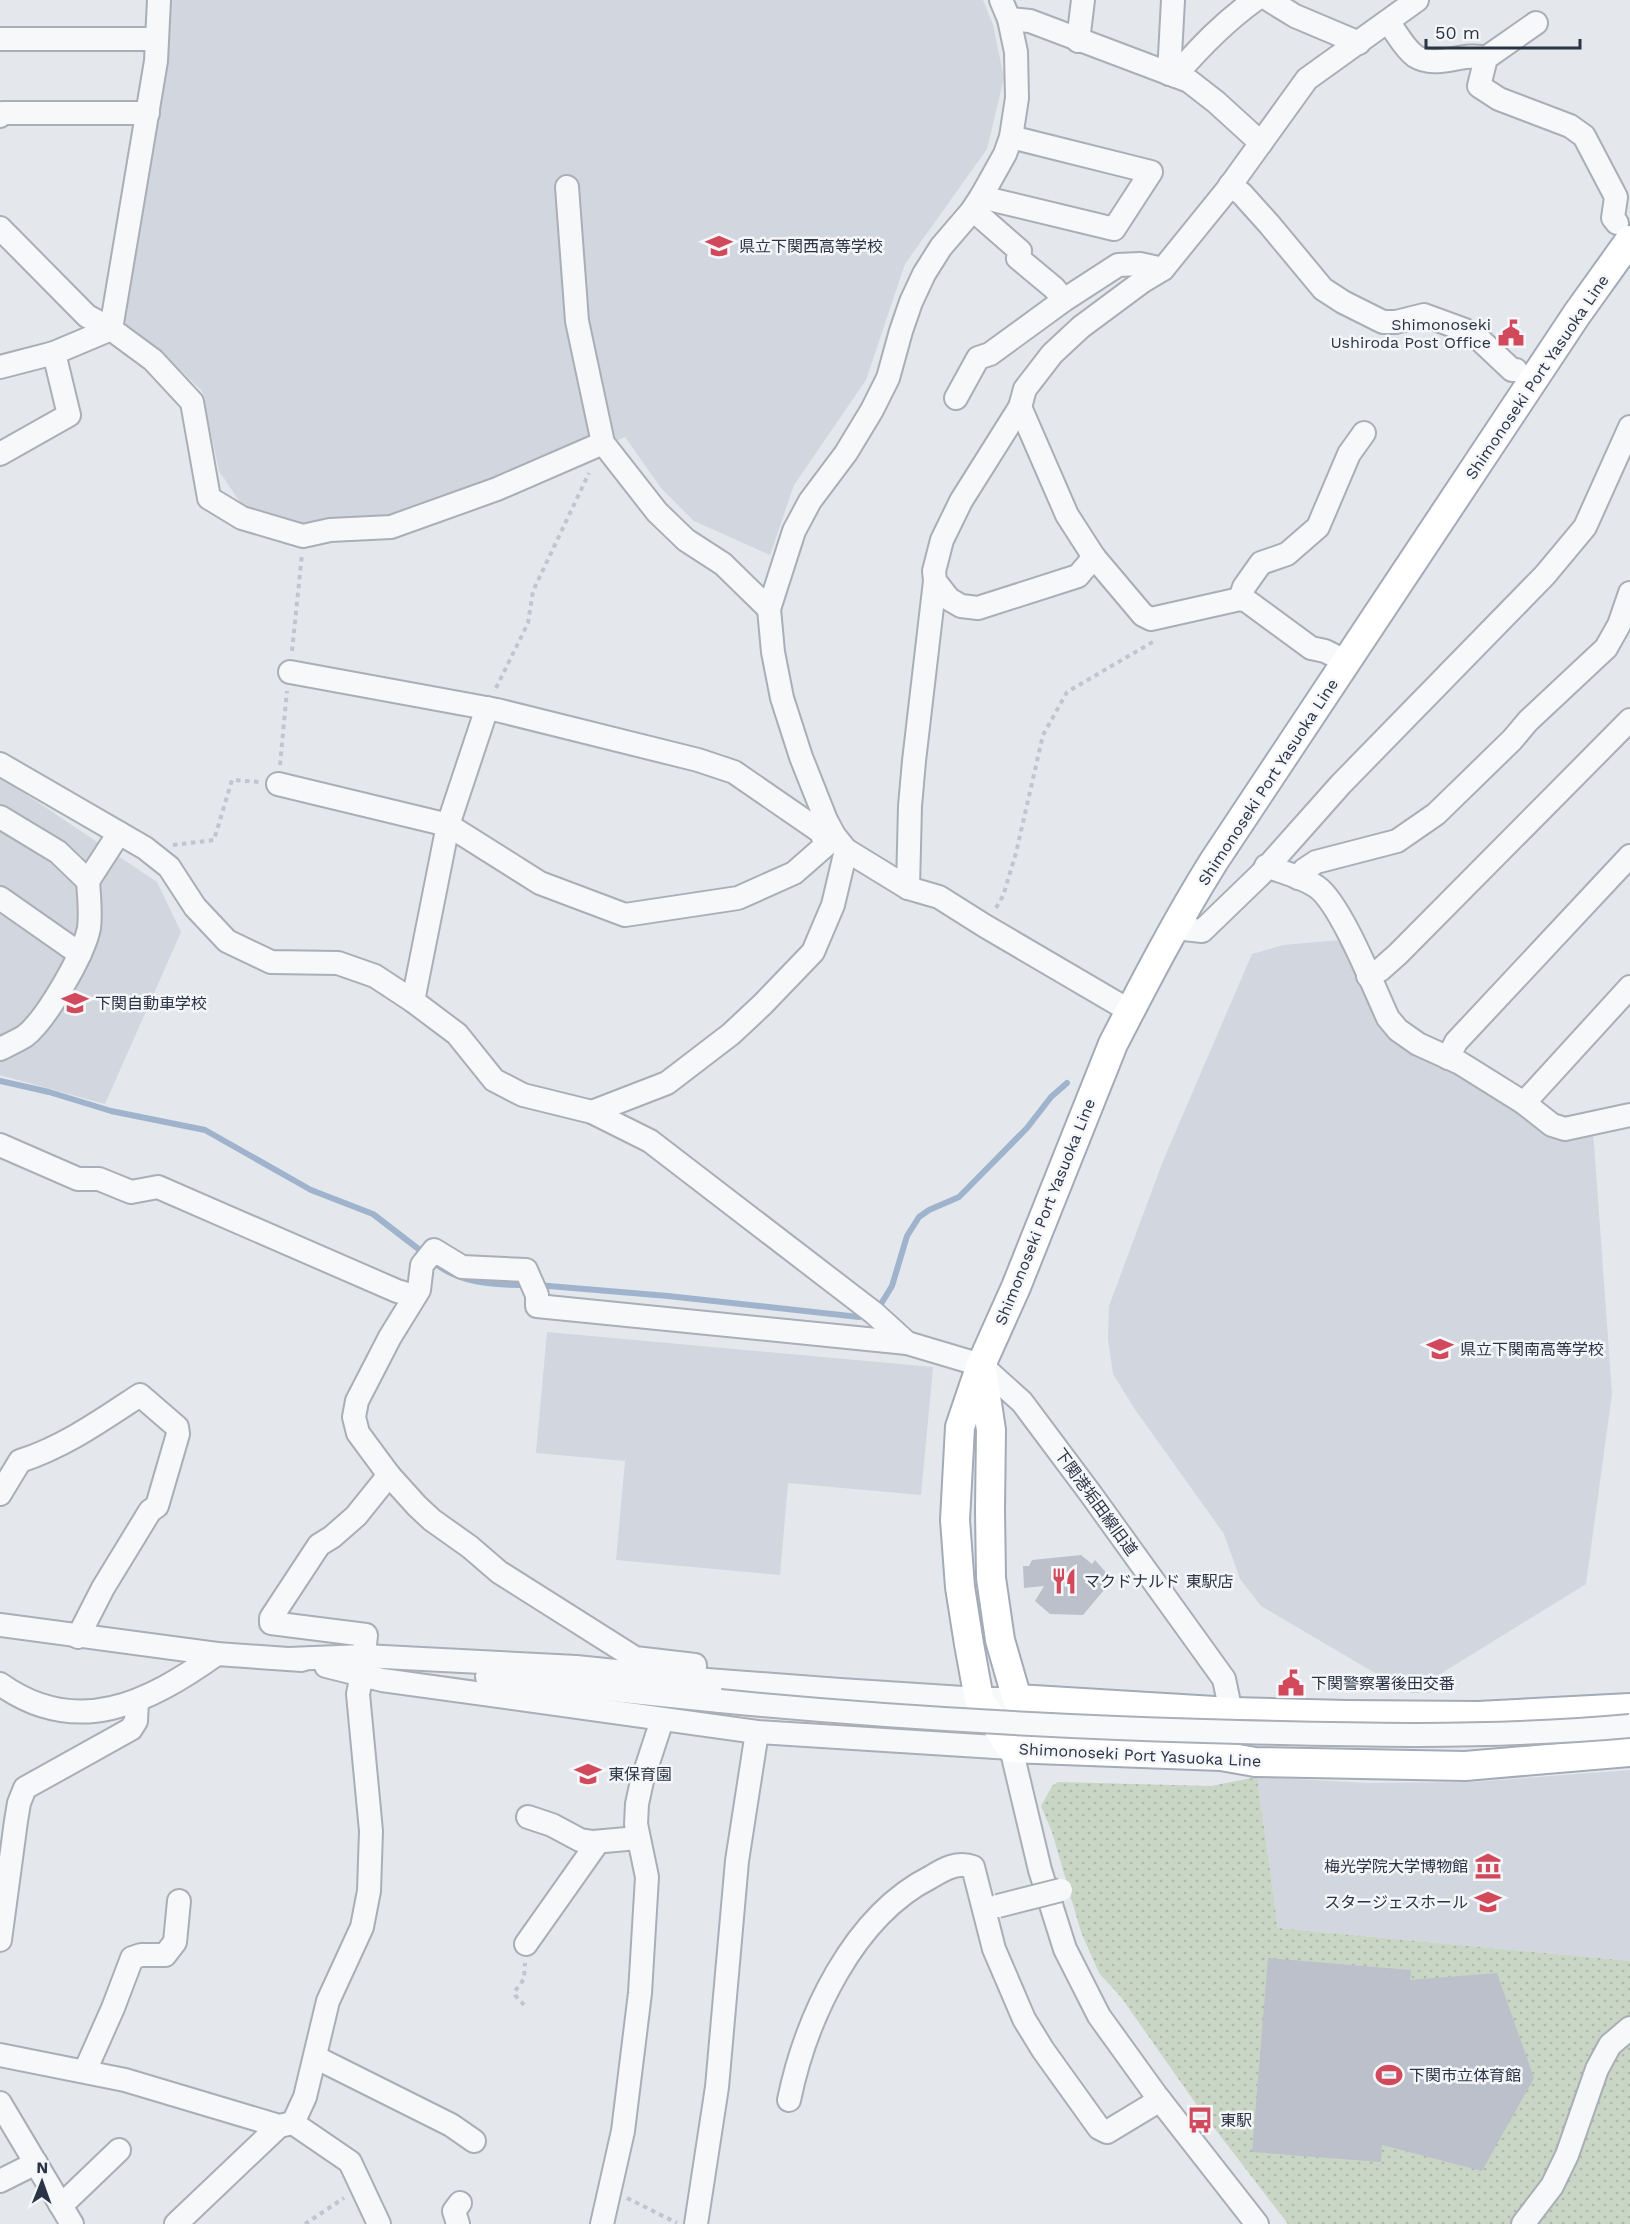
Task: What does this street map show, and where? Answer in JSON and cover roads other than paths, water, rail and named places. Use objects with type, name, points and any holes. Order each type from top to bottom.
[{"type":"main road","name":"Shimonoseki Port Yasuoka Line","points":[[1623,231],[1577,314],[1215,861],[1130,1011],[1113,1044],[1016,1287],[981,1365],[960,1427],[955,1520],[960,1587],[979,1699],[1011,1748],[1221,1756],[1255,1762],[1465,1766],[1630,1752]]},
{"type":"main road","points":[[981,1365],[991,1430],[991,1578],[1000,1640],[1017,1699],[1231,1712],[1478,1716],[1630,1708]]},
{"type":"street","points":[[111,329],[156,62],[159,0]]},
{"type":"street","points":[[1078,41],[1083,0]]},
{"type":"street","points":[[1172,75],[1173,0]]},
{"type":"street","points":[[1172,75],[1235,14],[1255,0]]},
{"type":"street","points":[[1269,0],[1295,16],[1361,41]]},
{"type":"street","points":[[908,888],[910,806],[935,581],[934,571],[942,540],[961,501],[1020,407],[1025,389],[1060,346],[1081,327],[1163,269],[1230,185],[1307,79],[1361,41],[1388,11],[1417,0]]},
{"type":"street","points":[[1005,9],[1078,41],[1189,81],[1261,143]]},
{"type":"street","points":[[1005,9],[1016,52],[1017,86],[1011,137],[1005,154],[977,203],[941,247],[924,274],[911,302],[888,378],[872,410],[846,453],[810,501],[794,531],[769,609],[773,652],[782,698],[801,757],[826,820],[846,850],[908,888],[939,897],[1130,1011]]},
{"type":"street","points":[[1388,11],[1410,52],[1423,60],[1438,62],[1465,56],[1486,58]]},
{"type":"street","points":[[1536,22],[1486,58],[1479,86],[1499,99],[1570,126],[1584,136],[1616,197],[1613,218],[1623,231]]},
{"type":"street","points":[[0,39],[157,39]]},
{"type":"street","points":[[0,116],[2,113],[148,113]]},
{"type":"street","points":[[977,203],[1114,229],[1151,172],[1011,137]]},
{"type":"street","points":[[1230,185],[1242,194],[1315,281],[1330,294],[1383,322],[1396,322],[1424,315],[1465,330],[1478,338],[1512,370],[1516,370]]},
{"type":"street","points":[[567,187],[577,321],[603,443],[657,512],[686,540],[723,564],[769,609]]},
{"type":"street","points":[[977,203],[1020,251],[1018,258],[1054,288],[1064,300]]},
{"type":"street","points":[[0,228],[87,316],[111,329],[153,360],[192,402],[209,498],[242,518],[303,536],[330,530],[391,527],[497,489],[603,443]]},
{"type":"street","points":[[956,398],[978,358],[990,354],[1064,300],[1118,265],[1140,264],[1163,269]]},
{"type":"street","points":[[0,367],[54,353],[111,329]]},
{"type":"street","points":[[0,454],[69,416],[54,353]]},
{"type":"street","points":[[1020,407],[1066,515],[1094,557],[1143,615],[1151,619],[1240,599],[1247,601],[1311,648],[1325,651],[1347,662]]},
{"type":"street","points":[[1175,928],[1202,931],[1261,874],[1341,784],[1545,575],[1585,527],[1630,427]]},
{"type":"street","points":[[1240,599],[1244,587],[1261,563],[1287,554],[1318,527],[1349,454],[1364,433]]},
{"type":"street","points":[[935,581],[955,604],[978,608],[1077,576],[1094,557]]},
{"type":"street","points":[[1298,878],[1304,870],[1316,862],[1397,841],[1436,814],[1512,740],[1528,721],[1606,648],[1619,625],[1630,593]]},
{"type":"street","points":[[278,784],[448,825],[540,883],[625,915],[738,898],[794,873],[826,845],[821,832],[734,772],[631,742],[487,708],[290,672]]},
{"type":"street","points":[[412,1001],[448,825],[487,708]]},
{"type":"street","points":[[1368,976],[1380,970],[1398,954],[1630,720]]},
{"type":"street","points":[[0,764],[145,848],[169,867],[195,907],[227,941],[271,962],[338,963],[375,976],[457,1035],[494,1080],[523,1095],[592,1112],[650,1141],[874,1313],[907,1343]]},
{"type":"street","points":[[0,817],[58,852],[88,881]]},
{"type":"street","points":[[0,1049],[26,1035],[54,1001],[80,954],[89,928],[88,881],[119,833]]},
{"type":"street","points":[[592,1112],[667,1083],[731,1034],[763,1004],[813,952],[833,905],[846,850]]},
{"type":"street","points":[[1448,1058],[1456,1042],[1630,856]]},
{"type":"street","points":[[1266,866],[1317,887],[1332,903],[1388,1018],[1398,1030],[1418,1044],[1448,1058],[1524,1103],[1552,1125],[1565,1129],[1630,1115]]},
{"type":"street","points":[[0,898],[80,954]]},
{"type":"street","points":[[1524,1103],[1630,987]]},
{"type":"street","points":[[0,1130],[79,1162],[99,1179],[131,1192],[158,1187],[397,1291],[414,1296]]},
{"type":"street","points":[[0,1145],[78,1179],[99,1179]]},
{"type":"street","points":[[693,1679],[695,1665],[635,1658],[499,1572],[470,1547],[432,1520],[389,1475],[358,1433],[354,1417],[357,1401],[390,1336],[419,1290],[427,1259],[434,1250],[462,1267],[526,1270],[537,1295],[537,1306],[907,1343],[981,1365]]},
{"type":"street","name":"下関港垢田線旧道","points":[[981,1365],[1022,1402],[1097,1502],[1224,1679],[1231,1712]]},
{"type":"street","points":[[0,1494],[20,1461],[43,1454],[62,1444],[140,1395],[177,1427],[178,1434],[157,1506],[150,1511],[103,1588],[78,1637]]},
{"type":"street","points":[[176,2224],[286,2125],[305,2097],[328,2001],[362,1927],[369,1891],[371,1831],[358,1694],[366,1635],[271,1623],[271,1618],[319,1545],[356,1516],[389,1475]]},
{"type":"street","points":[[3,1624],[78,1637],[216,1654],[401,1668],[720,1701],[1063,1726],[1323,1735],[1462,1735],[1562,1732],[1630,1726]]},
{"type":"street","points":[[0,1684],[31,1703],[85,1713],[137,1701],[196,1669],[216,1654]]},
{"type":"street","points":[[288,1659],[363,1665],[576,1667],[693,1679],[979,1699],[1017,1699],[1011,1748],[1040,1870],[1065,1948],[1099,2016],[1160,2100],[1257,2224]]},
{"type":"street","points":[[363,1665],[382,1680],[662,1720],[757,1732],[1011,1748]]},
{"type":"street","points":[[0,1940],[16,1821],[19,1803],[25,1788],[131,1729],[136,1721],[137,1701]]},
{"type":"street","points":[[602,2224],[611,2189],[627,2100],[643,1949],[647,1877],[646,1863],[636,1824],[637,1804],[662,1720]]},
{"type":"street","points":[[696,2224],[717,2087],[736,1861],[757,1732]]},
{"type":"street","points":[[528,1817],[552,1825],[580,1840],[598,1842],[638,1838]]},
{"type":"street","points":[[526,1944],[598,1842]]},
{"type":"street","points":[[789,2100],[799,2059],[826,1994],[851,1951],[886,1908],[919,1883],[964,1863],[973,1868],[990,1908],[994,1949],[1024,2019],[1043,2050],[1099,2128],[1107,2132],[1160,2100]]},
{"type":"street","points":[[990,1908],[1061,1890]]},
{"type":"street","points":[[85,2070],[113,2008],[132,1958],[141,1955],[165,1954],[175,1942],[179,1901]]},
{"type":"street","points":[[1523,2224],[1552,2186],[1567,2155],[1601,2061],[1610,2045],[1630,2028]]},
{"type":"street","points":[[0,2055],[85,2070],[286,2125],[350,2162],[379,2224]]},
{"type":"street","points":[[315,2057],[451,2125],[474,2141]]},
{"type":"street","points":[[0,2103],[72,2224]]},
{"type":"street","points":[[60,2204],[119,2150]]},
{"type":"street","points":[[0,2181],[36,2163]]},
{"type":"waterway","points":[[0,1081],[49,1092],[111,1111],[205,1130],[311,1190],[373,1214],[425,1254]]},
{"type":"waterway","points":[[881,1304],[892,1286],[907,1236],[919,1217],[959,1197],[1027,1128],[1051,1097],[1067,1083]]},
{"type":"waterway","points":[[432,1261],[442,1269],[465,1279],[477,1282],[527,1285]]},
{"type":"waterway","points":[[537,1285],[668,1296],[859,1317]]},
{"type":"place","name":"県立下関西高等学校","points":[[719,246]]},
{"type":"place","name":"Shimonoseki Ushiroda Post Office","points":[[1511,333]]},
{"type":"place","name":"下関自動車学校","points":[[75,1003]]},
{"type":"place","name":"県立下関南高等学校","points":[[1440,1349]]},
{"type":"place","name":"マクドナルド 東駅店","points":[[1064,1581]]},
{"type":"place","name":"下関警察署後田交番","points":[[1291,1683]]},
{"type":"place","name":"東保育園","points":[[588,1774]]},
{"type":"place","name":"梅光学院大学博物館","points":[[1488,1866]]},
{"type":"place","name":"スタージェスホール","points":[[1488,1902]]},
{"type":"place","name":"下関市立体育館","points":[[1389,2075]]},
{"type":"place","name":"東駅","points":[[1200,2120]]}]
